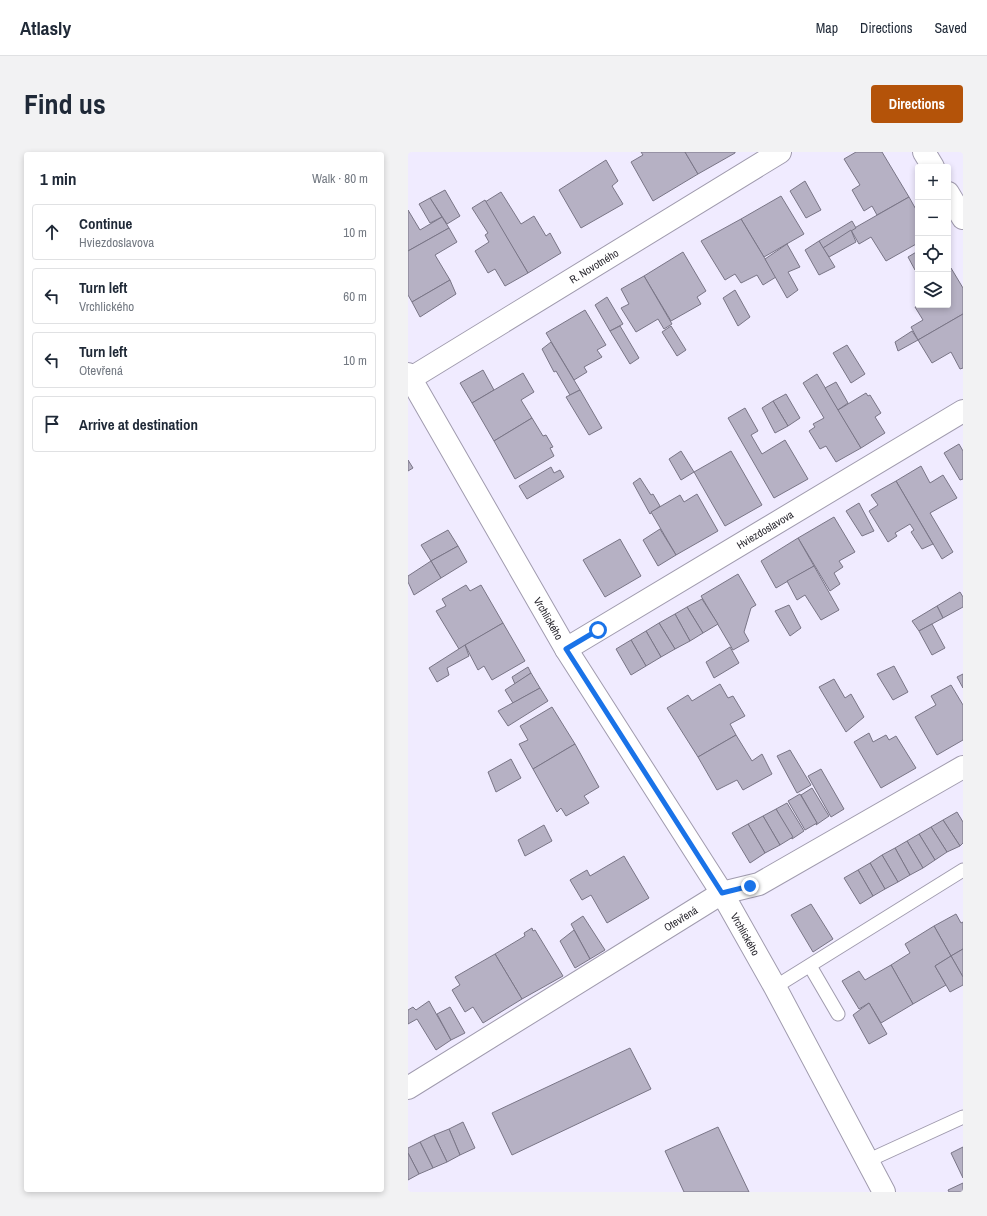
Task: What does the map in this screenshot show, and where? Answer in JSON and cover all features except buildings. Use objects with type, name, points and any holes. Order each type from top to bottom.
[{"type":"street","name":"R. Novotného","points":[[409,378],[780,152]]},
{"type":"street","points":[[924,152],[931,164]]},
{"type":"street","points":[[951,197],[963,218]]},
{"type":"street","name":"Vrchlického","points":[[409,378],[566,649],[722,893],[775,987],[884,1192]]},
{"type":"street","name":"Hviezdoslavova","points":[[566,649],[963,411]]},
{"type":"street","name":"Otevřená","points":[[408,1088],[722,893],[759,884],[962,771]]},
{"type":"lane","points":[[775,987],[963,870]]},
{"type":"lane","points":[[810,966],[838,1014]]},
{"type":"lane","points":[[867,1161],[963,1116]]},
{"type":"route","points":[[598,630],[566,649],[722,893],[750,886]]}]
